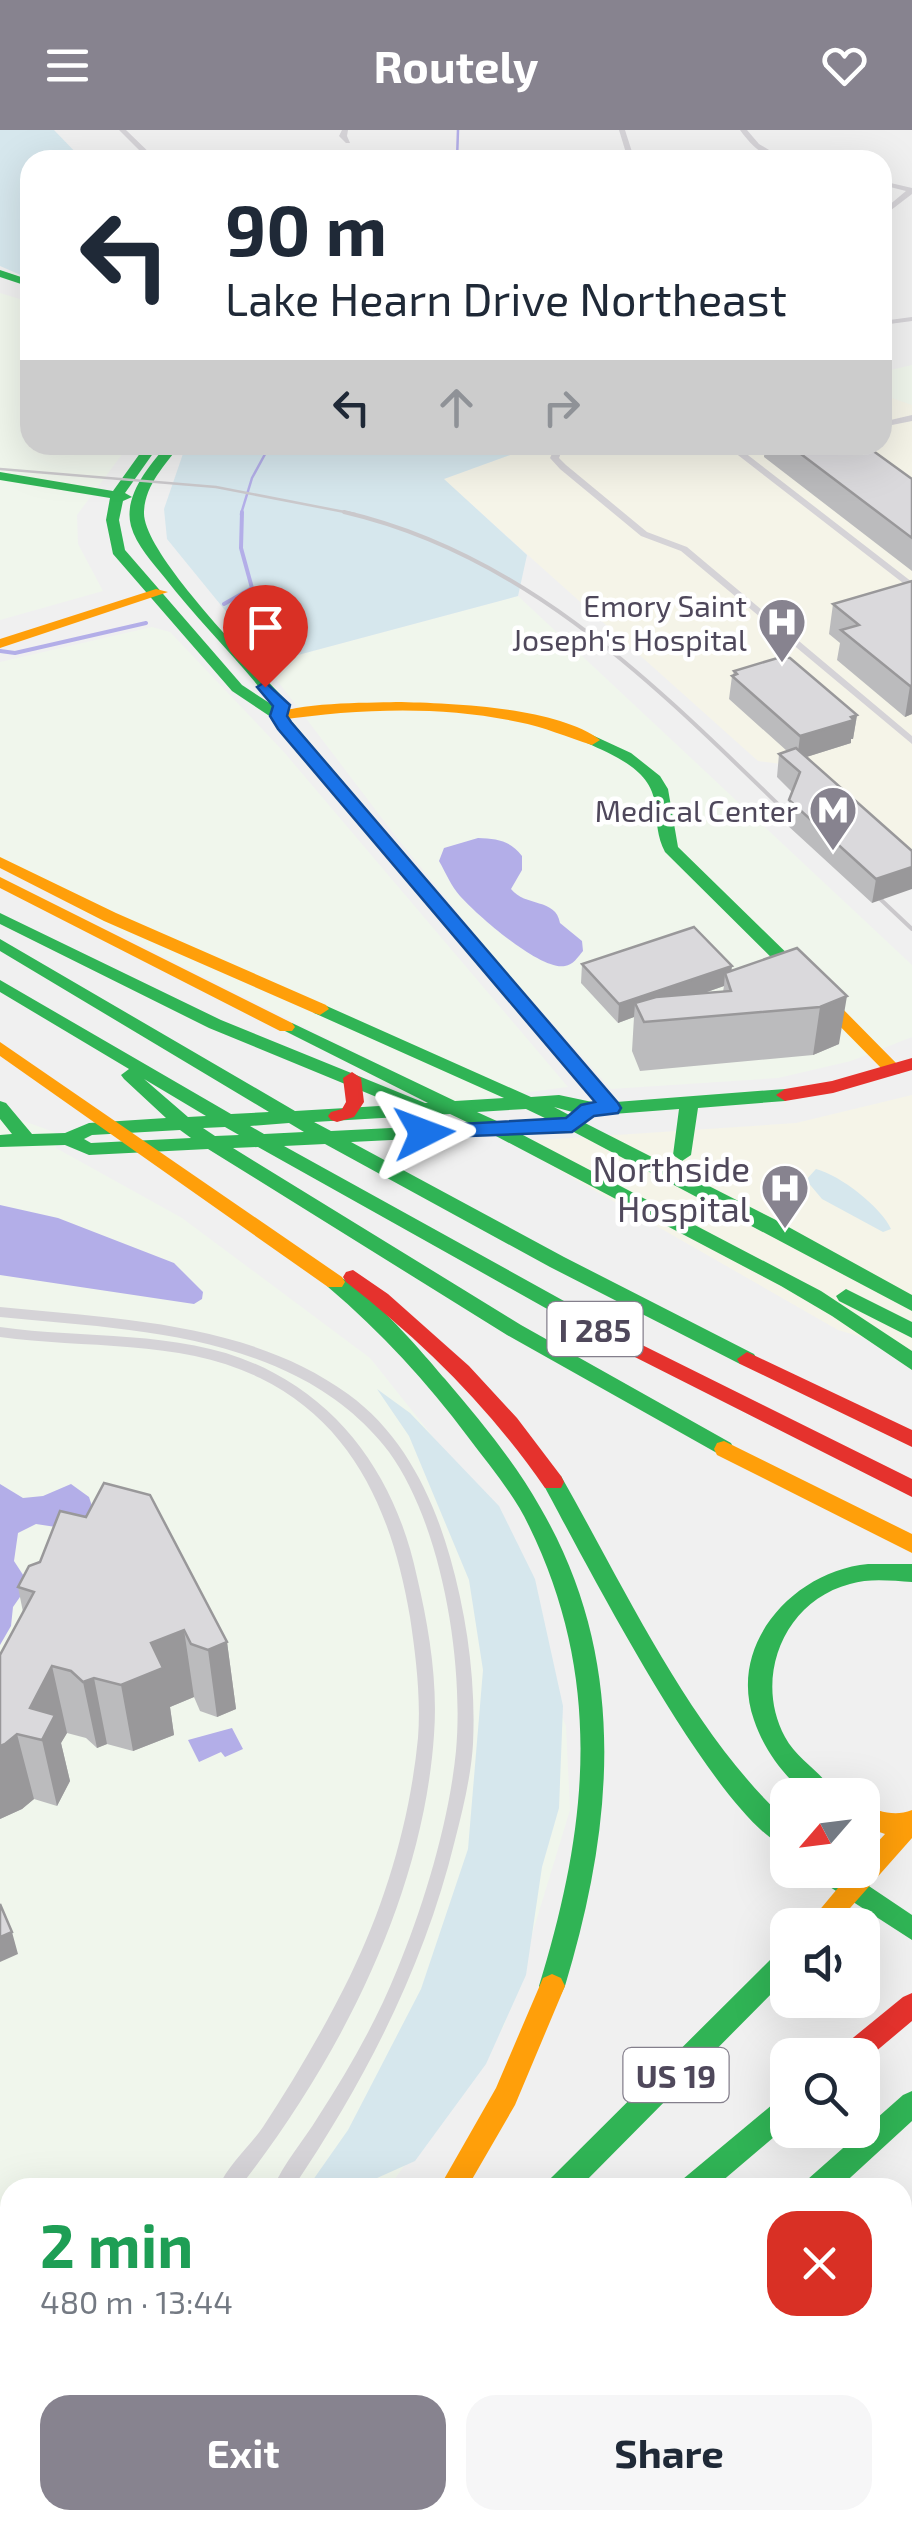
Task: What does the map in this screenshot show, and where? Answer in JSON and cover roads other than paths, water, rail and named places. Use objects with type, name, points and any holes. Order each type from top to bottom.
[{"type":"main road","points":[[145,455],[112,499],[109,525],[114,542],[152,592],[237,688],[282,721],[611,1108]]},
{"type":"main road","points":[[165,455],[150,473],[137,500],[136,521],[142,540],[282,705],[282,721]]},
{"type":"main road","points":[[0,476],[112,499]]},
{"type":"main road","points":[[0,486],[137,500]]},
{"type":"main road","points":[[0,632],[177,585]]},
{"type":"main road","points":[[0,644],[113,603],[174,617]]},
{"type":"main road","points":[[282,721],[359,707],[453,710],[589,737],[632,759],[662,791],[662,835],[671,849],[893,1070]]},
{"type":"main road","points":[[0,862],[155,938],[449,1064],[574,1124],[696,1185],[912,1304]]},
{"type":"main road","points":[[0,880],[168,970],[564,1160],[829,1304],[881,1336],[912,1362]]},
{"type":"main road","points":[[0,880],[164,958],[438,1079],[652,1189],[912,1332]]},
{"type":"main road","points":[[0,918],[215,1024],[423,1109]]},
{"type":"main road","name":"I 285","points":[[0,944],[246,1093],[352,1152],[618,1296],[912,1440]]},
{"type":"main road","name":"I 285","points":[[0,985],[284,1158],[644,1356],[912,1489]]},
{"type":"main road","points":[[0,1048],[183,1175],[274,1234],[350,1276],[450,1356],[524,1442],[585,1534],[690,1729],[730,1782],[770,1821]]},
{"type":"main road","points":[[114,1055],[145,1094],[254,1168],[546,1348],[795,1488],[912,1544]]},
{"type":"main road","points":[[0,1107],[10,1143],[68,1139],[89,1129],[559,1101],[588,1110],[689,1104],[792,1094],[893,1070]]},
{"type":"main road","points":[[338,1116],[348,1114],[356,1102],[352,1078]]},
{"type":"main road","points":[[682,1155],[689,1104]]},
{"type":"main road","points":[[68,1139],[89,1149],[572,1125],[588,1110]]},
{"type":"main road","points":[[274,1234],[348,1291],[406,1346],[504,1469],[539,1524],[568,1591],[595,1698],[598,1798],[574,1929],[509,2092],[458,2178]]},
{"type":"main road","points":[[804,1778],[784,1760],[764,1727],[758,1700],[758,1666],[771,1632],[795,1603],[842,1577],[912,1573]]},
{"type":"main road","points":[[880,1822],[912,1823]]},
{"type":"main road","points":[[833,1908],[912,1823]]},
{"type":"main road","points":[[852,1888],[912,1929]]},
{"type":"main road","name":"US 19","points":[[570,2178],[770,1977]]},
{"type":"main road","points":[[872,2038],[912,2005]]},
{"type":"main road","points":[[829,2178],[912,2104]]},
{"type":"main road","points":[[705,2178],[770,2123]]},
{"type":"street","points":[[122,130],[143,150]]},
{"type":"street","points":[[344,130],[348,142]]},
{"type":"street","points":[[743,130],[763,150]]},
{"type":"street","points":[[892,207],[912,190]]},
{"type":"street","points":[[555,455],[562,467],[644,534],[684,549],[912,741]]},
{"type":"street","points":[[742,455],[912,587]]},
{"type":"street","points":[[0,1312],[193,1334],[249,1350],[310,1377],[364,1413],[388,1438],[423,1496],[436,1532],[451,1592],[466,1699],[463,1756],[442,1866],[418,1938],[370,2050],[340,2104],[289,2178]]},
{"type":"street","points":[[0,1332],[71,1343],[187,1349],[241,1363],[270,1376],[318,1407],[358,1451],[389,1506],[410,1571],[427,1700],[426,1740],[402,1857],[378,1927],[332,2032],[302,2083],[234,2178]]},
{"type":"waterway","points":[[457,150],[458,130]]},
{"type":"waterway","points":[[241,514],[252,478],[265,455]]},
{"type":"waterway","points":[[224,604],[252,588],[241,548],[242,512]]},
{"type":"waterway","points":[[0,651],[15,653],[146,623]]},
{"type":"railway","points":[[0,469],[216,487],[355,514]]},
{"type":"railway","points":[[344,512],[414,533],[479,563],[540,599],[652,685],[808,833]]},
{"type":"railway","points":[[860,880],[912,929]]},
{"type":"place","name":"Emory Saint Joseph's Hospital","points":[[782,664]]},
{"type":"place","name":"Medical Center","points":[[833,852]]},
{"type":"place","name":"Northside Hospital","points":[[785,1230]]}]
